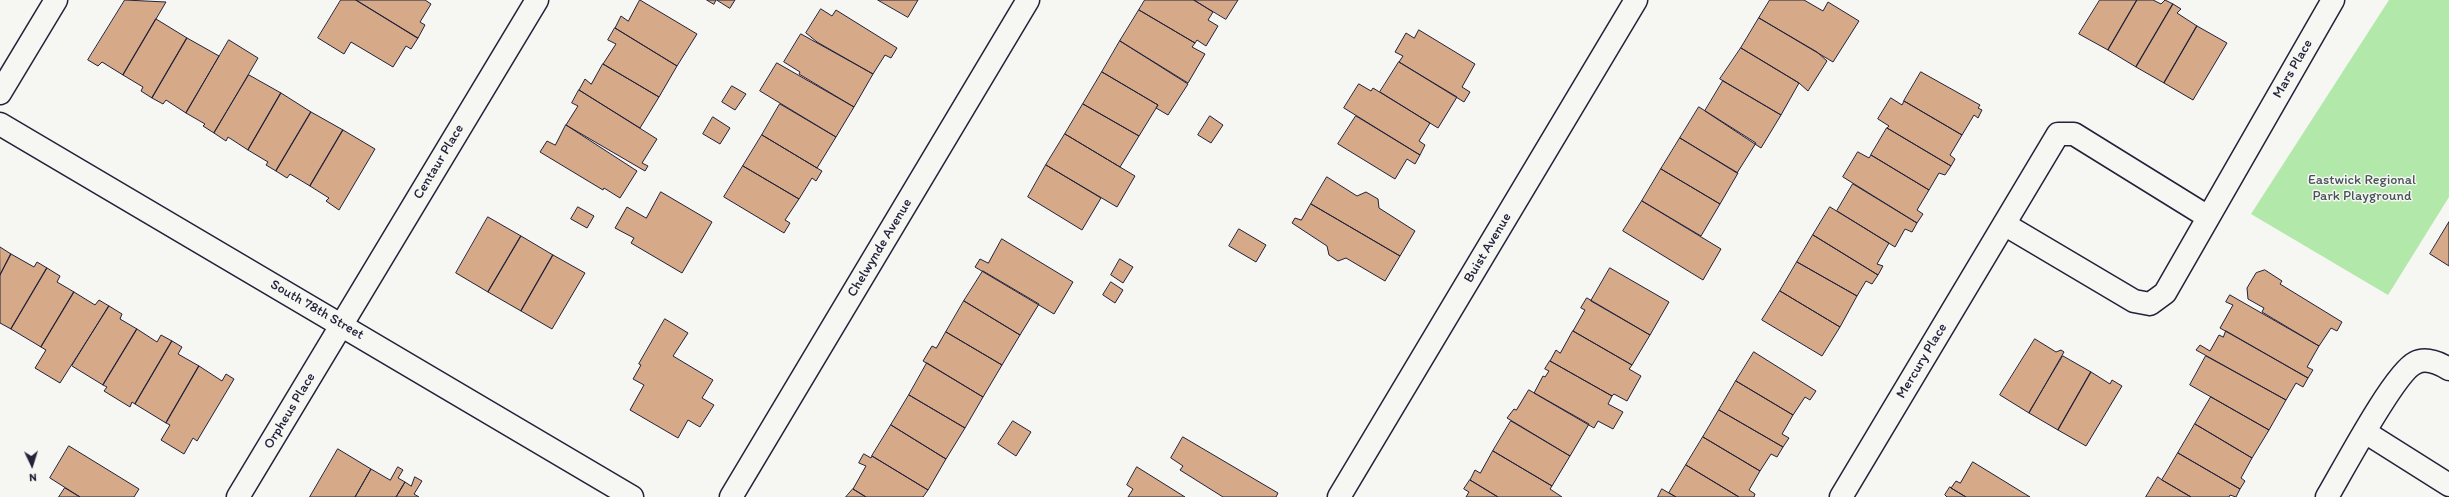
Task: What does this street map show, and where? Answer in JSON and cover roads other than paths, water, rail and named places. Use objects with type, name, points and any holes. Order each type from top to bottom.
[{"type":"street","points":[[0,93],[56,0]]},
{"type":"street","name":"Centaur Place","points":[[342,324],[537,0]]},
{"type":"street","name":"Chelwynde Avenue","points":[[731,497],[1028,0]]},
{"type":"street","name":"Buist Avenue","points":[[1339,497],[1636,0]]},
{"type":"street","name":"Mars Place","points":[[2208,217],[2328,2]]},
{"type":"street","name":"South 78th Street","points":[[0,124],[342,324],[632,497]]},
{"type":"street","name":"Mercury Place","points":[[1841,497],[2058,134],[2074,134],[2208,217]]},
{"type":"street","points":[[2004,224],[2134,301],[2150,304],[2165,293],[2208,217]]},
{"type":"street","name":"Orpheus Place","points":[[238,497],[342,324]]},
{"type":"street","points":[[2327,497],[2389,391],[2406,368],[2416,362],[2427,361],[2436,362],[2449,369]]},
{"type":"street","points":[[2365,432],[2449,484]]},
{"type":"park label","name":"Eastwick Regional Park Playground","points":[[2362,188]]}]
